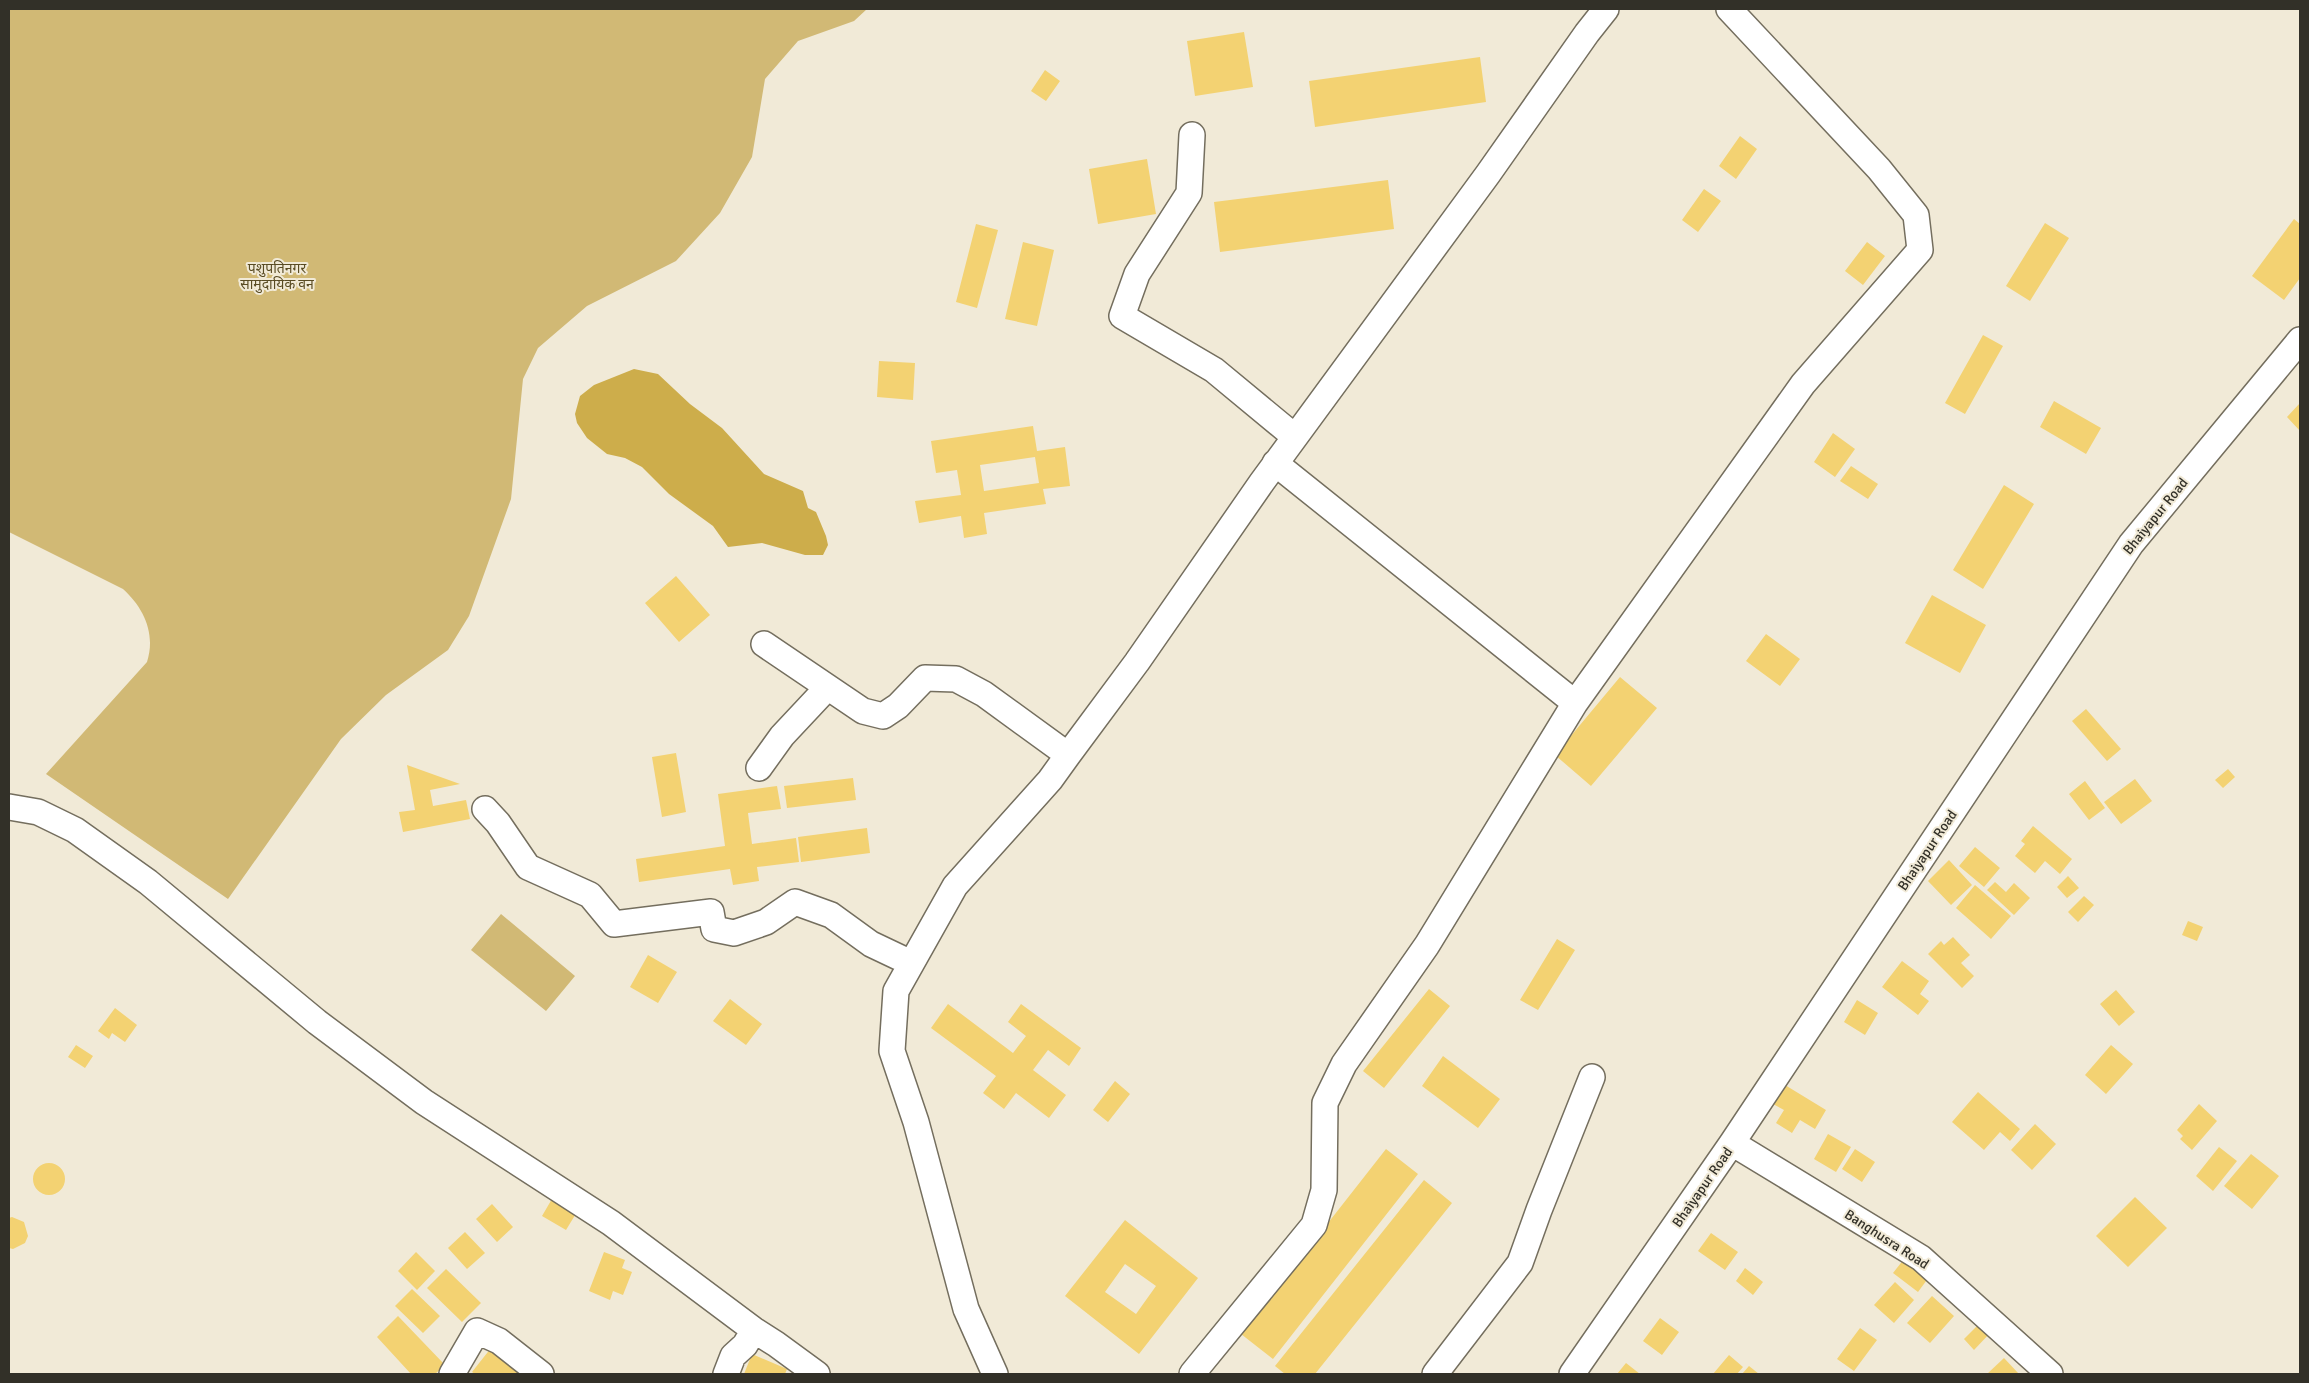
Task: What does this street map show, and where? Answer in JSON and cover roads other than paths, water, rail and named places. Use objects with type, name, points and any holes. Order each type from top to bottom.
[{"type":"street","points":[[995,1374],[966,1309],[916,1122],[892,1051],[896,991],[955,886],[1050,780],[1137,662],[1276,463],[1488,174],[1606,9]]},
{"type":"street","points":[[1192,1374],[1314,1225],[1324,1190],[1325,1103],[1344,1064],[1428,945],[1575,704],[1803,384],[1920,250],[1916,215],[1879,169],[1730,9]]},
{"type":"street","points":[[1192,135],[1189,193],[1137,274],[1122,316],[1214,370],[1295,437]]},
{"type":"street","name":"Bhaiyapur Road","points":[[1572,1374],[1732,1143],[2131,544],[2300,340]]},
{"type":"street","points":[[1276,463],[1575,704]]},
{"type":"street","points":[[764,644],[863,711],[883,716],[898,706],[925,678],[956,678],[984,694],[1068,755]]},
{"type":"street","points":[[759,768],[782,736],[827,688]]},
{"type":"street","points":[[9,807],[38,812],[75,830],[148,882],[317,1022],[424,1102],[610,1223],[754,1330],[817,1374]]},
{"type":"street","points":[[485,809],[498,823],[528,867],[590,895],[614,924],[711,912],[714,929],[734,932],[766,922],[796,902],[831,915],[870,944],[911,963]]},
{"type":"street","points":[[1435,1374],[1520,1263],[1592,1077]]},
{"type":"street","name":"Banghusra Road","points":[[1732,1143],[1921,1258],[2050,1374]]},
{"type":"street","points":[[726,1374],[733,1356],[745,1345],[754,1330]]},
{"type":"street","points":[[452,1374],[477,1331],[499,1341],[542,1374]]},
{"type":"park label","name":"पशुपतिनगर सामुदायिक वन","points":[[277,276]]}]
